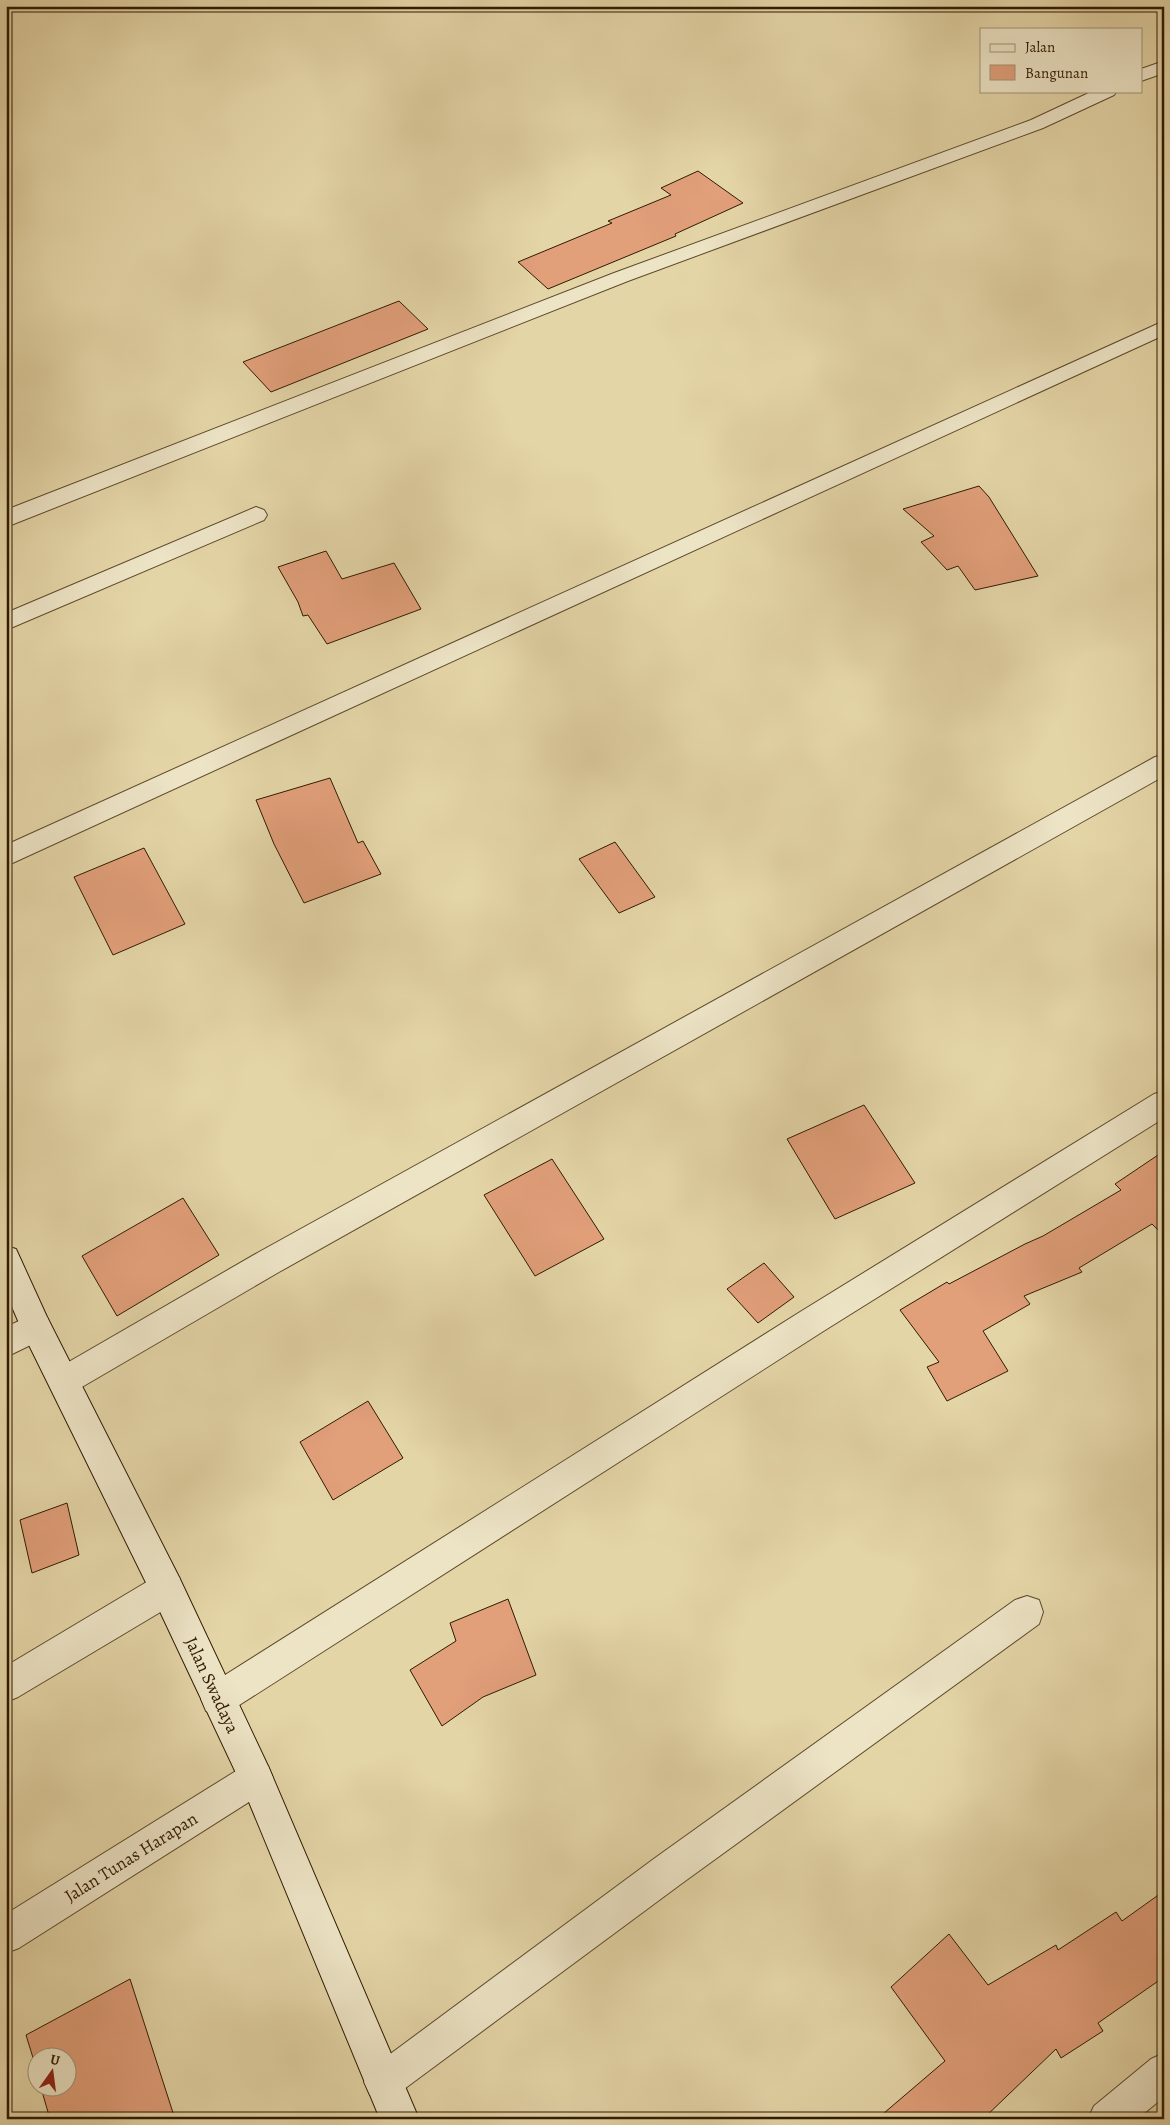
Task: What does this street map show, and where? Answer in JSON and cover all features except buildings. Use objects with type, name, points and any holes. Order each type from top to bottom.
[{"type":"street","points":[[1142,76],[1164,66]]},
{"type":"street","points":[[6,519],[612,281],[1037,124],[1106,92]]},
{"type":"street","points":[[6,856],[1164,327]]},
{"type":"street","points":[[6,622],[256,515]]},
{"type":"street","points":[[64,1381],[278,1257],[1164,764]]},
{"type":"street","points":[[218,1699],[802,1327],[1164,1103]]},
{"type":"street","name":"Jalan Swadaya","points":[[6,1259],[36,1327],[167,1589],[256,1778],[400,2119]]},
{"type":"street","points":[[6,1343],[36,1327]]},
{"type":"street","points":[[6,1685],[167,1589]]},
{"type":"street","points":[[383,2082],[668,1871],[1028,1612]]},
{"type":"street","name":"Jalan Tunas Harapan","points":[[6,1935],[256,1778]]},
{"type":"street","points":[[1106,2119],[1164,2072]]}]
